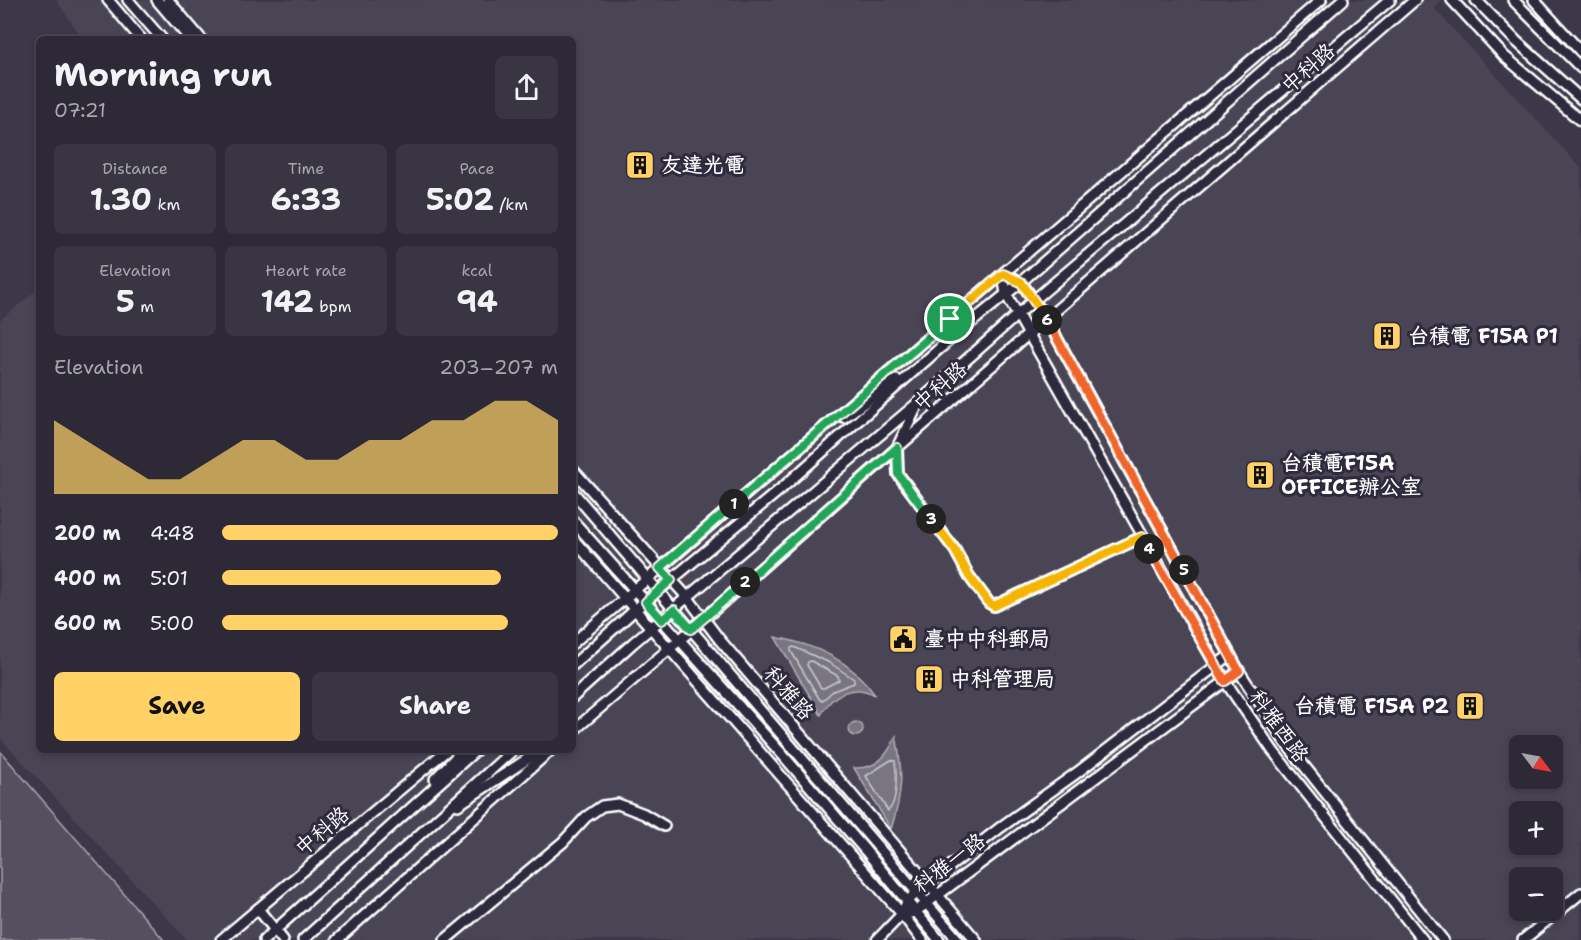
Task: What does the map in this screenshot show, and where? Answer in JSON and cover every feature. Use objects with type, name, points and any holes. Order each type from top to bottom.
[{"type":"street","points":[[108,0],[138,36]]},
{"type":"street","points":[[128,0],[159,36]]},
{"type":"street","points":[[157,0],[187,36]]},
{"type":"street","points":[[168,0],[198,36]]},
{"type":"street","name":"中科路","points":[[576,640],[1321,0]]},
{"type":"street","name":"中科路","points":[[576,662],[657,591],[782,488],[940,348],[1021,282],[1343,0]]},
{"type":"street","name":"中科路","points":[[576,694],[920,401],[1034,300],[1390,0]]},
{"type":"street","name":"中科路","points":[[576,727],[704,619],[1028,333],[1415,0]]},
{"type":"street","points":[[1452,0],[1504,56],[1581,121]]},
{"type":"street","points":[[1476,0],[1516,41],[1581,99]]},
{"type":"street","points":[[1513,0],[1581,68]]},
{"type":"street","points":[[1534,0],[1581,52]]},
{"type":"street","points":[[1003,274],[1021,282]]},
{"type":"street","name":"科雅西路","points":[[1003,274],[1006,294],[1017,315],[1215,666],[1273,751],[1423,940]]},
{"type":"street","name":"科雅西路","points":[[1021,282],[1046,318],[1239,671],[1285,742],[1443,940]]},
{"type":"street","points":[[792,456],[940,348]]},
{"type":"street","points":[[920,401],[897,448],[898,474],[955,550],[969,576],[989,603],[994,606],[1142,537]]},
{"type":"street","name":"科雅路","points":[[576,473],[688,598],[735,657],[976,940]]},
{"type":"street","name":"科雅路","points":[[576,496],[958,940]]},
{"type":"street","points":[[576,524],[842,824],[939,940]]},
{"type":"street","points":[[576,541],[902,914],[922,940]]},
{"type":"street","name":"科雅一路","points":[[902,914],[907,902],[918,891],[1230,655]]},
{"type":"street","name":"科雅一路","points":[[902,914],[915,912],[1239,671]]},
{"type":"street","name":"中科路","points":[[221,940],[443,753]]},
{"type":"street","points":[[392,824],[460,753]]},
{"type":"street","name":"中科路","points":[[264,940],[473,753]]},
{"type":"street","points":[[303,940],[510,753]]},
{"type":"street","points":[[431,824],[537,753]]},
{"type":"street","points":[[337,940],[548,753]]},
{"type":"street","points":[[445,940],[563,842],[586,817],[602,806],[618,804],[644,814],[664,826]]},
{"type":"street","points":[[1523,940],[1581,893]]},
{"type":"street","points":[[258,909],[283,940]]},
{"type":"street","points":[[877,940],[902,914]]},
{"type":"shaded area","points":[[56,0],[1441,0],[1434,8],[1581,168],[1581,940],[187,940],[0,738],[0,320],[36,290],[36,753],[576,753],[576,36],[81,36]]},
{"type":"shaded area","points":[[0,751],[164,940],[0,940]]},
{"type":"water","points":[[775,637],[805,645],[844,663],[875,695],[859,690],[844,693],[831,701],[821,715]]},
{"type":"water","points":[[853,722],[859,722],[863,729],[859,736],[853,736],[849,732],[849,726]]},
{"type":"water","points":[[896,736],[901,783],[891,829],[854,768],[875,764],[889,750]]},
{"type":"place","name":"友達光電","points":[[640,165]]},
{"type":"place","name":"台積電 F15A P1","points":[[1387,336]]},
{"type":"place","name":"台積電F15A OFFICE辦公室","points":[[1260,475]]},
{"type":"place","name":"臺中中科郵局","points":[[903,639]]},
{"type":"place","name":"中科管理局","points":[[929,679]]},
{"type":"place","name":"台積電 F15A P2","points":[[1470,706]]},
{"type":"route","points":[[1003,274],[1021,282],[1046,318],[1239,671],[1225,681],[1142,537],[1012,599],[994,606],[989,603],[969,576],[955,550],[898,474],[897,448],[691,629],[674,610],[662,620],[646,602],[671,580],[660,568],[950,319],[1003,274]]}]
